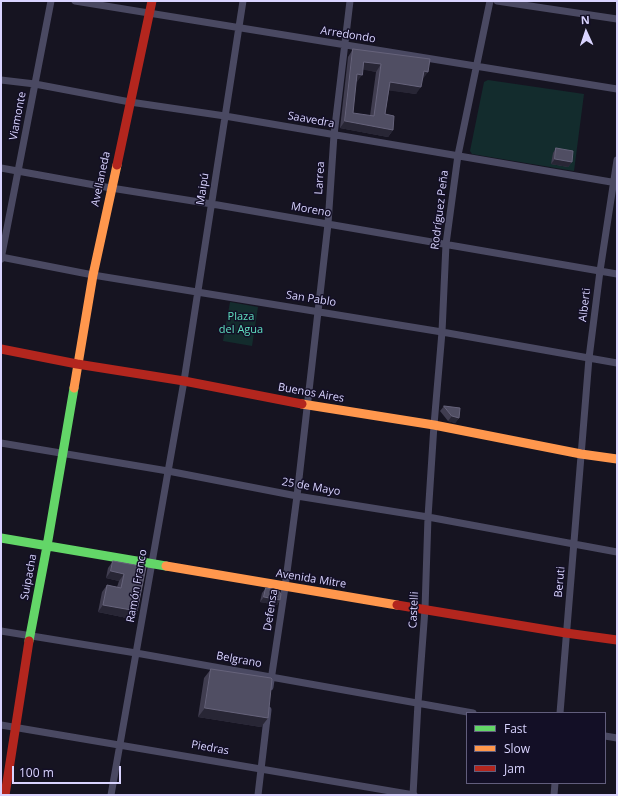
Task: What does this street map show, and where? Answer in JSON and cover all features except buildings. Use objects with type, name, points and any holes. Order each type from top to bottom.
[{"type":"street","name":"Viamonte","points":[[1,258],[51,1]]},
{"type":"street","name":"Arredondo","points":[[75,1],[617,89]]},
{"type":"street","name":"Avellaneda","points":[[77,364],[93,275],[152,1]]},
{"type":"street","name":"Maipú","points":[[184,381],[243,1]]},
{"type":"street","name":"Larrea","points":[[308,405],[328,224],[334,135],[350,1]]},
{"type":"street","name":"Rodríguez Peña","points":[[434,425],[442,332],[446,244],[458,155],[490,1]]},
{"type":"street","points":[[497,1],[617,19]]},
{"type":"street","name":"Saavedra","points":[[1,80],[35,84],[130,102],[225,116],[615,182]]},
{"type":"street","name":"Alberti","points":[[581,454],[589,358],[600,271],[615,182],[617,160]]},
{"type":"street","name":"Moreno","points":[[1,168],[617,274]]},
{"type":"street","name":"San Pablo","points":[[1,258],[93,275],[318,311],[617,363]]},
{"type":"street","name":"Buenos Aires","points":[[1,349],[77,364],[184,381],[308,405],[434,425],[581,454],[617,459]]},
{"type":"street","name":"Suipacha","points":[[5,795],[30,636],[47,546],[77,364]]},
{"type":"street","name":"Ramón Franco","points":[[111,795],[184,381]]},
{"type":"street","name":"Defensa","points":[[258,795],[269,696],[285,587],[308,405]]},
{"type":"street","name":"Castelli","points":[[413,795],[425,609],[428,517],[434,425]]},
{"type":"street","name":"25 de Mayo","points":[[1,443],[168,471],[297,496],[428,517],[617,552]]},
{"type":"street","name":"Beruti","points":[[560,712],[575,545],[581,454]]},
{"type":"street","name":"Avenida Mitre","points":[[1,538],[285,587],[617,640]]},
{"type":"street","name":"Belgrano","points":[[1,631],[468,712]]},
{"type":"street","name":"Piedras","points":[[1,725],[120,744],[413,795]]},
{"type":"street","points":[[606,736],[617,738]]},
{"type":"street","points":[[554,784],[554,795]]},
{"type":"green space","points":[[488,80],[584,94],[574,171],[472,154],[470,151],[484,82]]},
{"type":"green space","name":"Plaza del Agua","points":[[230,302],[258,307],[252,346],[223,341]]},
{"type":"traffic: fast","points":[[29,641],[74,388]]},
{"type":"traffic: fast","points":[[1,538],[166,566]]},
{"type":"traffic: slow","points":[[74,388],[93,275],[117,165]]},
{"type":"traffic: slow","points":[[302,404],[434,425],[581,454],[617,459]]},
{"type":"traffic: slow","points":[[166,566],[397,605]]},
{"type":"traffic: jam","points":[[117,165],[152,1]]},
{"type":"traffic: jam","points":[[1,349],[77,364],[184,381],[302,404]]},
{"type":"traffic: jam","points":[[397,605],[617,640]]},
{"type":"traffic: jam","points":[[5,795],[29,641]]}]
